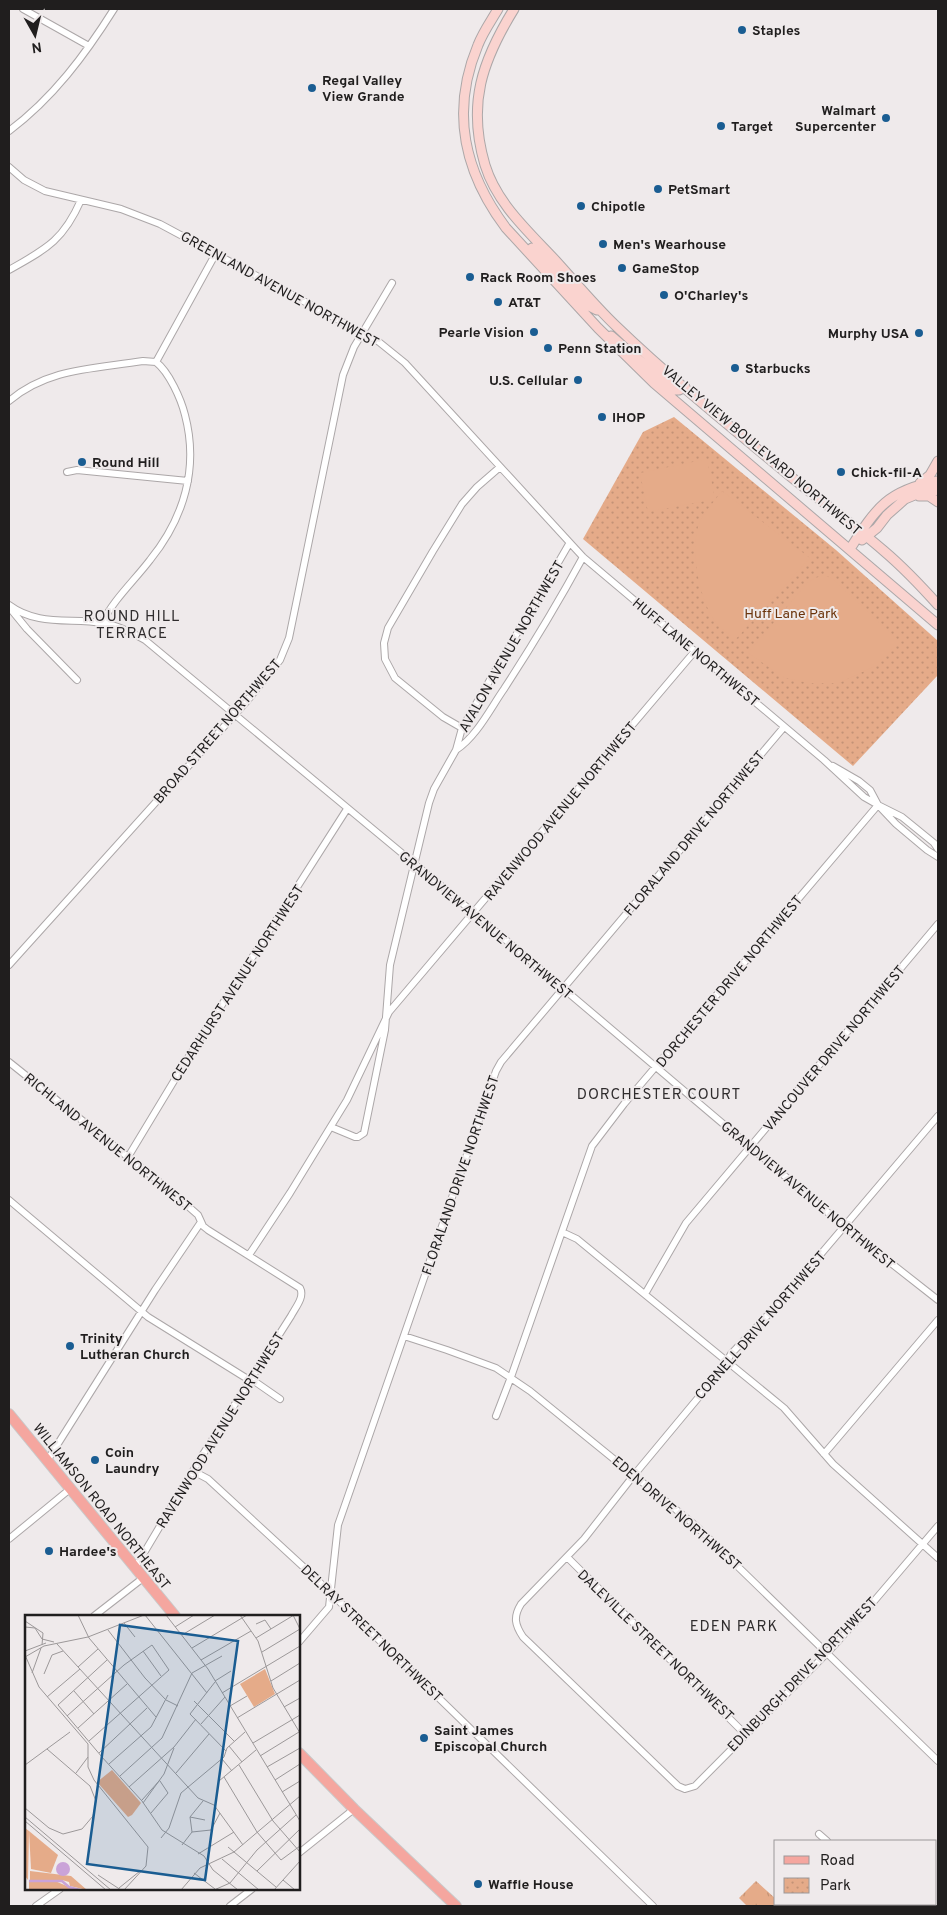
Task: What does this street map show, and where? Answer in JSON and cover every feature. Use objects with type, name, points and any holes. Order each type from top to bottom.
[{"type":"main road","name":"VALLEY VIEW BOULEVARD NORTHWEST","points":[[498,9],[484,33],[471,64],[464,104],[467,146],[478,182],[494,211],[598,328],[654,383],[938,625]]},
{"type":"main road","name":"VALLEY VIEW BOULEVARD NORTHWEST","points":[[514,9],[489,54],[479,89],[478,131],[486,167],[498,192],[512,213],[602,312],[636,346],[791,476],[864,534],[916,581],[938,605]]},
{"type":"main road","points":[[528,251],[532,248],[536,250],[587,305],[594,310],[602,312]]},
{"type":"main road","points":[[598,328],[616,339],[674,390],[685,387]]},
{"type":"main road","points":[[916,486],[930,476],[938,461]]},
{"type":"main road","points":[[850,549],[864,534],[880,507],[903,491],[938,481]]},
{"type":"main road","points":[[864,534],[877,528],[897,506],[909,498],[938,490]]},
{"type":"main road","points":[[909,498],[929,496],[938,502]]},
{"type":"main road","name":"WILLIAMSON ROAD NORTHEAST","points":[[9,1414],[173,1615]]},
{"type":"main road","points":[[300,1754],[453,1905]]},
{"type":"street","points":[[24,9],[89,46]]},
{"type":"street","points":[[9,131],[50,96],[89,46],[114,9]]},
{"type":"street","name":"GREENLAND AVENUE NORTHWEST","points":[[9,167],[24,180],[40,189],[141,215],[216,253],[379,342],[405,364],[569,544]]},
{"type":"street","points":[[9,270],[52,244],[71,221],[81,200]]},
{"type":"street","points":[[156,362],[216,253]]},
{"type":"street","name":"BROAD STREET NORTHWEST","points":[[9,965],[234,715],[273,670],[285,650],[343,375],[363,333],[392,283]]},
{"type":"street","points":[[9,401],[32,384],[56,374],[143,361],[156,362],[168,377],[178,395],[185,415],[190,457],[184,500],[172,529],[150,561],[113,603],[102,623]]},
{"type":"street","points":[[462,728],[443,717],[396,678],[385,660],[384,643],[388,628],[462,504],[477,487],[500,467]]},
{"type":"street","points":[[67,472],[77,470],[188,481]]},
{"type":"street","name":"HUFF LANE NORTHWEST","points":[[569,544],[824,760],[864,797],[902,817],[934,843],[938,849]]},
{"type":"street","name":"AVALON AVENUE NORTHWEST","points":[[331,1127],[355,1137],[364,1133],[387,1017],[390,965],[432,796],[456,750],[462,728],[569,544]]},
{"type":"street","name":"AVALON AVENUE NORTHWEST","points":[[456,750],[473,733],[519,666],[548,621],[583,557]]},
{"type":"street","points":[[9,605],[27,630],[77,680]]},
{"type":"street","name":"GRANDVIEW AVENUE NORTHWEST","points":[[9,605],[22,613],[42,620],[102,623],[121,628],[144,640],[474,913],[845,1227],[938,1300]]},
{"type":"street","name":"RAVENWOOD AVENUE NORTHWEST","points":[[387,1017],[695,651]]},
{"type":"street","name":"FLORALAND DRIVE NORTHWEST","points":[[300,1641],[327,1612],[329,1607],[338,1525],[496,1070],[562,989],[784,727]]},
{"type":"street","name":"HUFF LANE NORTHWEST","points":[[878,805],[896,824],[938,857]]},
{"type":"street","name":"DORCHESTER DRIVE NORTHWEST","points":[[496,1416],[593,1143],[878,805]]},
{"type":"street","name":"CEDARHURST AVENUE NORTHWEST","points":[[128,1157],[186,1061],[347,809]]},
{"type":"street","name":"VANCOUVER DRIVE NORTHWEST","points":[[645,1294],[686,1223],[938,924]]},
{"type":"street","points":[[249,1255],[331,1127],[359,1077],[387,1017]]},
{"type":"street","name":"RICHLAND AVENUE NORTHWEST","points":[[9,1062],[198,1214],[201,1222],[208,1230],[302,1291]]},
{"type":"street","name":"CORNELL DRIVE NORTHWEST","points":[[657,1767],[561,1675],[518,1630],[516,1613],[521,1604],[603,1516],[727,1360],[845,1227],[938,1116]]},
{"type":"street","points":[[9,1200],[142,1311],[170,1331],[280,1399]]},
{"type":"street","points":[[47,1461],[201,1222]]},
{"type":"street","points":[[562,1232],[577,1239],[784,1408],[824,1454],[865,1494],[938,1558]]},
{"type":"street","name":"RAVENWOOD AVENUE NORTHWEST","points":[[135,1568],[193,1471],[291,1316],[302,1296],[302,1291]]},
{"type":"street","points":[[824,1454],[938,1320]]},
{"type":"street","name":"EDEN DRIVE NORTHWEST","points":[[404,1336],[496,1368],[511,1377],[695,1525],[938,1761]]},
{"type":"street","name":"DELRAY STREET NORTHWEST","points":[[193,1471],[208,1479],[222,1491],[331,1594],[653,1906]]},
{"type":"street","points":[[9,1539],[70,1489]]},
{"type":"street","name":"EDINBURGH DRIVE NORTHWEST","points":[[657,1767],[678,1786],[685,1789],[694,1786],[827,1652],[869,1607],[938,1526]]},
{"type":"street","name":"DALEVILLE STREET NORTHWEST","points":[[566,1557],[729,1716],[745,1734]]},
{"type":"street","points":[[95,1615],[143,1578]]},
{"type":"street","points":[[300,1852],[354,1809]]},
{"type":"street","points":[[819,1834],[826,1840]]},
{"type":"street","points":[[36,1906],[59,1890]]},
{"type":"street","points":[[230,1906],[251,1890]]},
{"type":"green space","name":"Huff Lane Park","points":[[674,417],[836,550],[938,641],[938,675],[853,766],[583,539],[643,432]]},
{"type":"green space","points":[[707,459],[715,499],[648,512],[640,473]]},
{"type":"green space","points":[[722,491],[810,558],[735,640],[718,625],[711,615],[701,589],[696,558],[697,530],[701,519]]},
{"type":"green space","points":[[825,575],[834,580],[900,642],[873,667],[839,683],[809,683],[785,678],[748,653],[807,583]]},
{"type":"green space","points":[[756,1881],[774,1897],[774,1905],[783,1906],[747,1906],[739,1898]]},
{"type":"place","name":"Staples","points":[[742,30]]},
{"type":"place","name":"Regal Valley View Grande","points":[[312,88]]},
{"type":"place","name":"Walmart Supercenter","points":[[886,118]]},
{"type":"place","name":"Target","points":[[721,126]]},
{"type":"place","name":"PetSmart","points":[[658,189]]},
{"type":"place","name":"Chipotle","points":[[581,206]]},
{"type":"place","name":"Men's Wearhouse","points":[[603,244]]},
{"type":"place","name":"GameStop","points":[[622,268]]},
{"type":"place","name":"Rack Room Shoes","points":[[470,277]]},
{"type":"place","name":"O'Charley's","points":[[664,295]]},
{"type":"place","name":"AT&T","points":[[498,302]]},
{"type":"place","name":"Pearle Vision","points":[[534,332]]},
{"type":"place","name":"Murphy USA","points":[[919,333]]},
{"type":"place","name":"Penn Station","points":[[548,348]]},
{"type":"place","name":"Starbucks","points":[[735,368]]},
{"type":"place","name":"U.S. Cellular","points":[[578,380]]},
{"type":"place","name":"IHOP","points":[[602,417]]},
{"type":"place","name":"Round Hill","points":[[82,462]]},
{"type":"place","name":"Chick-fil-A","points":[[841,472]]},
{"type":"place","name":"Trinity Lutheran Church","points":[[70,1346]]},
{"type":"place","name":"Coin Laundry","points":[[95,1460]]},
{"type":"place","name":"Hardee's","points":[[49,1551]]},
{"type":"place","name":"Saint James Episcopal Church","points":[[424,1738]]},
{"type":"place","name":"Waffle House","points":[[478,1884]]},
{"type":"district","name":"ROUND HILL TERRACE","points":[[132,624]]},
{"type":"district","name":"DORCHESTER COURT","points":[[659,1094]]},
{"type":"district","name":"EDEN PARK","points":[[734,1626]]}]
